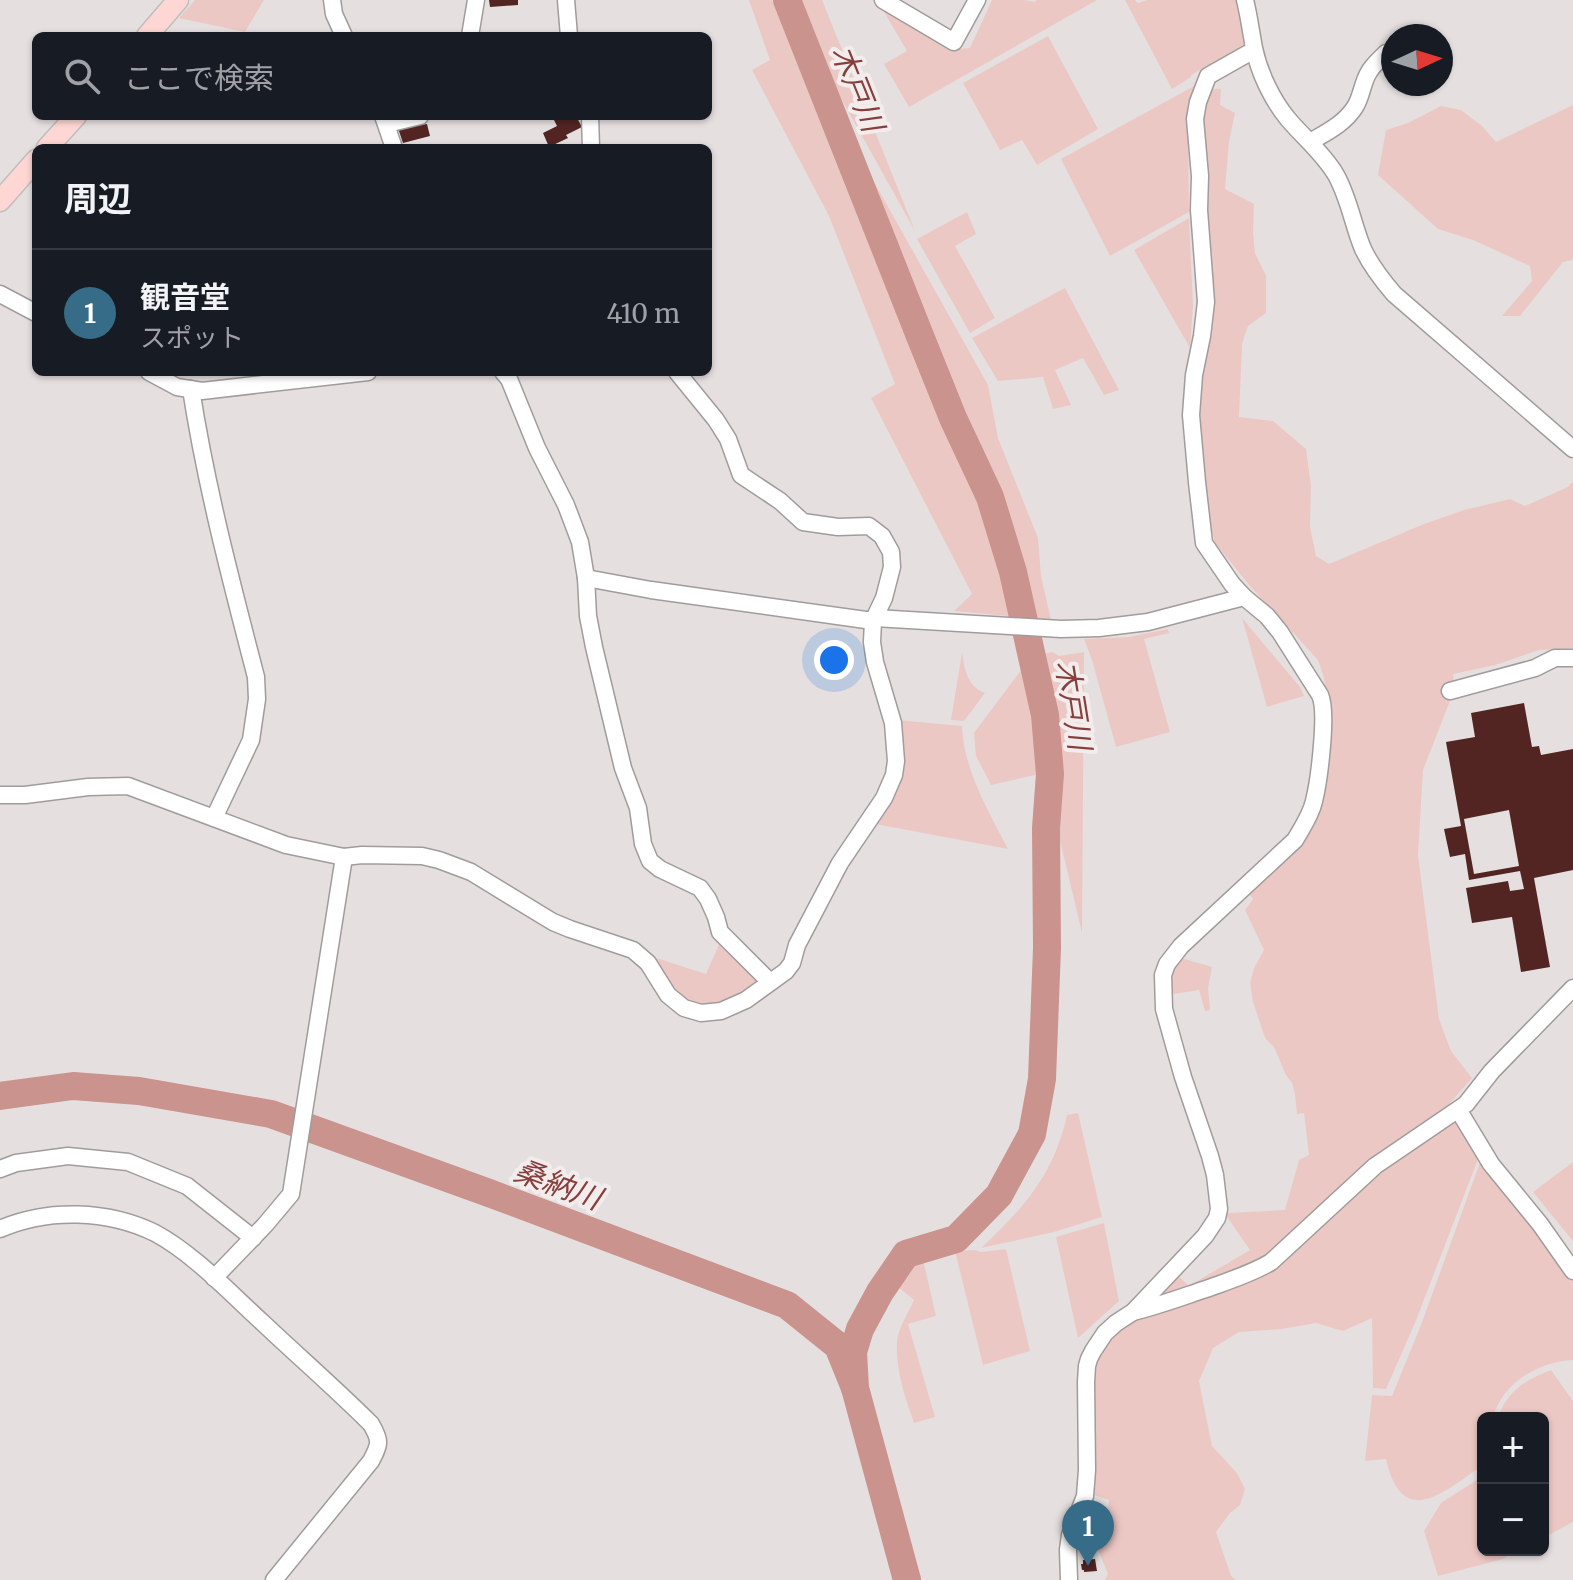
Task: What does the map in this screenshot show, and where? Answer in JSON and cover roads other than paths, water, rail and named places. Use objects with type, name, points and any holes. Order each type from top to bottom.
[{"type":"main road","points":[[150,32],[178,0]]},
{"type":"main road","points":[[51,144],[72,120]]},
{"type":"main road","points":[[0,201],[32,165]]},
{"type":"street","points":[[332,0],[342,32]]},
{"type":"street","points":[[471,32],[476,0]]},
{"type":"street","points":[[566,0],[569,32]]},
{"type":"street","points":[[883,0],[954,42],[977,0]]},
{"type":"street","points":[[1245,0],[1254,50],[1267,86],[1287,119],[1335,174],[1345,193],[1363,249],[1378,275],[1394,294],[1573,449]]},
{"type":"street","points":[[1069,1580],[1070,1535],[1085,1496],[1087,1366],[1093,1351],[1105,1333],[1133,1312],[1205,1236],[1219,1209],[1210,1156],[1164,1009],[1163,975],[1167,964],[1181,946],[1295,840],[1314,802],[1324,719],[1323,702],[1280,632],[1267,616],[1244,597],[1204,543],[1191,415],[1206,302],[1195,119],[1201,79],[1254,50]]},
{"type":"street","points":[[1310,142],[1340,124],[1353,110],[1370,69],[1381,58]]},
{"type":"street","points":[[385,120],[393,144]]},
{"type":"street","points":[[590,120],[591,144]]},
{"type":"street","points":[[0,294],[32,311]]},
{"type":"street","points":[[156,376],[177,387],[202,391],[333,376]]},
{"type":"street","points":[[506,376],[580,542],[588,616],[598,665],[623,768],[638,808],[643,844],[650,861],[700,888],[708,899],[720,932],[770,982]]},
{"type":"street","points":[[0,795],[128,786],[286,845],[344,857],[422,856],[453,864],[553,922],[633,950],[648,963],[668,995],[689,1010],[701,1013],[721,1011],[746,1000],[786,971],[792,963],[797,945],[840,863],[884,798],[894,775],[893,723],[872,642],[874,619],[884,598],[892,567],[891,552],[882,536],[869,526],[838,527],[803,522],[780,501],[741,475],[728,439],[680,376]]},
{"type":"street","points":[[191,389],[211,498],[256,677],[257,699],[251,740],[214,818]]},
{"type":"street","points":[[586,578],[651,590],[874,619],[1061,629],[1148,622],[1244,597]]},
{"type":"street","points":[[1450,691],[1535,668],[1555,658],[1573,658]]},
{"type":"street","points":[[214,1278],[291,1194],[344,857]]},
{"type":"street","points":[[1133,1312],[1227,1281],[1271,1262],[1375,1166],[1459,1111],[1492,1071],[1573,988]]},
{"type":"street","points":[[1459,1111],[1491,1164],[1573,1271]]},
{"type":"street","points":[[0,1169],[16,1163],[68,1156],[128,1162],[187,1186],[253,1238]]},
{"type":"street","points":[[0,1229],[45,1216],[66,1214],[117,1220],[155,1233],[214,1278],[371,1424],[379,1446],[371,1461],[274,1580]]},
{"type":"waterway","name":"木戸川","points":[[787,0],[953,418],[990,497],[1013,572],[1045,715],[1050,774],[1046,828],[1047,948],[1042,1079],[1032,1134],[999,1195],[956,1239],[906,1254],[860,1329],[853,1352],[855,1388]]},
{"type":"waterway","name":"桑納川","points":[[0,1096],[73,1086],[139,1091],[271,1114],[787,1305],[838,1346],[855,1388],[907,1580]]},
{"type":"place","name":"観音堂","points":[[1088,1566]]}]
